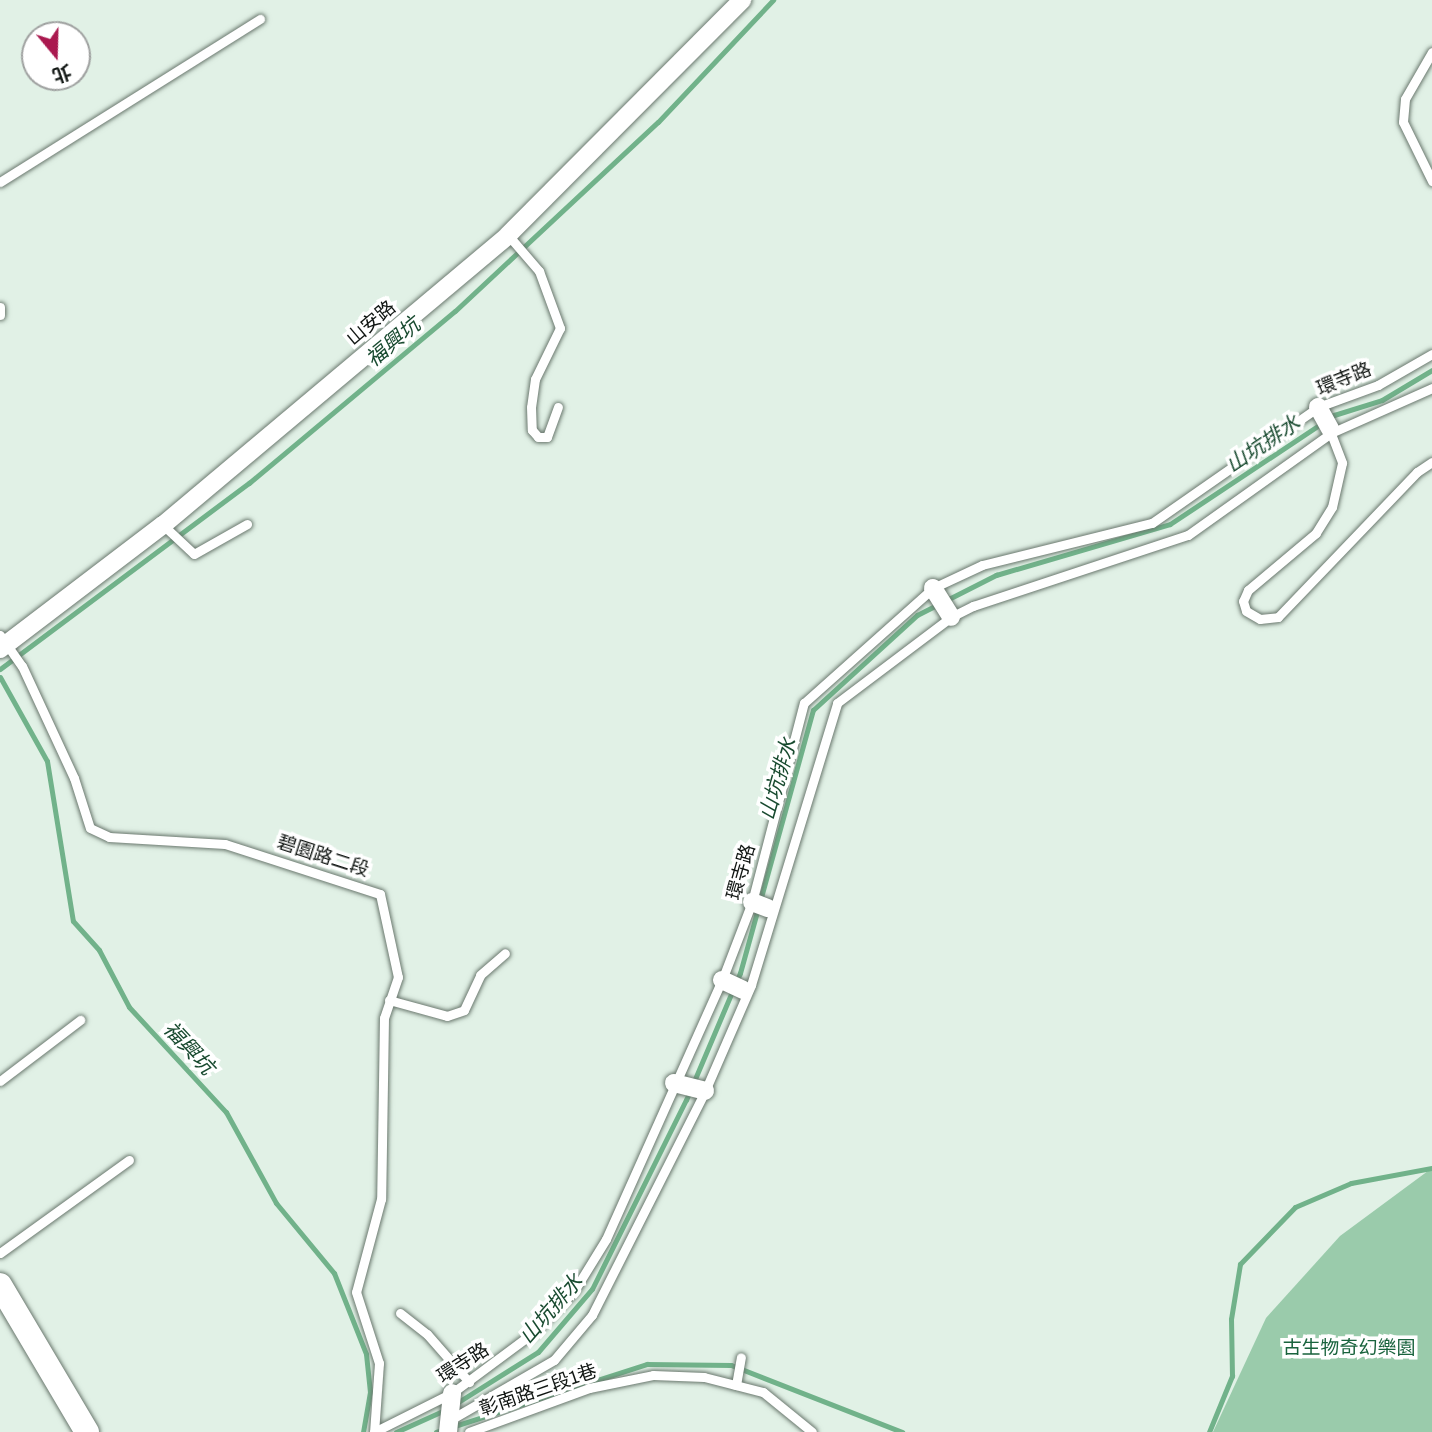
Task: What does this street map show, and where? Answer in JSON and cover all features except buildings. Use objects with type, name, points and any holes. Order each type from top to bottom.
[{"type":"street","name":"山安路","points":[[2,642],[163,525],[508,235],[743,0]]},
{"type":"street","points":[[0,1285],[87,1432]]},
{"type":"street","points":[[449,1426],[452,1393]]},
{"type":"lane","points":[[0,182],[260,19]]},
{"type":"lane","points":[[1432,52],[1405,99],[1403,122],[1432,181]]},
{"type":"lane","points":[[508,235],[539,271],[560,328],[535,379],[532,430],[538,437],[547,437],[558,407]]},
{"type":"lane","points":[[0,307],[0,315]]},
{"type":"lane","name":"環寺路","points":[[374,1432],[469,1382],[534,1332],[575,1291],[751,985],[836,703],[982,565],[1152,523],[1326,421],[1378,385],[1432,354]]},
{"type":"lane","name":"環寺路","points":[[449,1426],[554,1360],[592,1315],[692,1088],[732,985],[758,905],[804,703],[941,601],[973,606],[1188,536],[1326,421],[1432,388]]},
{"type":"lane","points":[[1326,421],[1342,463],[1332,506],[1316,533],[1248,590],[1243,601],[1246,611],[1260,619],[1278,617],[1417,472],[1432,462]]},
{"type":"lane","points":[[163,525],[194,554],[247,524]]},
{"type":"lane","name":"碧園路二段","points":[[2,642],[22,666],[74,778],[90,828],[109,838],[225,844],[380,894],[398,977],[384,1018],[381,1199],[356,1292],[379,1363],[374,1432]]},
{"type":"lane","points":[[390,1000],[447,1017],[464,1010],[480,975],[505,953]]},
{"type":"lane","points":[[0,1080],[80,1020]]},
{"type":"lane","points":[[0,1252],[129,1160]]},
{"type":"lane","points":[[400,1314],[427,1334],[469,1382]]},
{"type":"lane","points":[[736,1385],[741,1357]]},
{"type":"lane","name":"彰南路三段1巷","points":[[469,1432],[589,1388],[653,1375],[704,1377],[763,1392],[812,1432]]},
{"type":"green space","name":"古生物奇幻樂園","points":[[1432,1168],[1432,1432],[1213,1432],[1266,1318],[1340,1236]]},
{"type":"waterway","name":"福興坑","points":[[0,669],[249,483],[455,311],[658,122],[773,0]]},
{"type":"waterway","name":"山坑排水","points":[[455,1404],[538,1352],[592,1289],[686,1100],[740,973],[813,710],[917,615],[996,575],[1170,524],[1334,415],[1382,400],[1432,370]]},
{"type":"waterway","name":"福興坑","points":[[0,677],[47,761],[73,921],[99,950],[129,1007],[226,1112],[276,1203],[334,1273],[366,1354],[370,1392],[363,1432]]},
{"type":"waterway","points":[[1209,1432],[1232,1376],[1231,1319],[1240,1264],[1295,1207],[1351,1183],[1432,1168]]},
{"type":"waterway","points":[[436,1432],[647,1364],[731,1365],[902,1432]]},
{"type":"waterway","name":"山坑排水","points":[[396,1432],[447,1409]]}]
